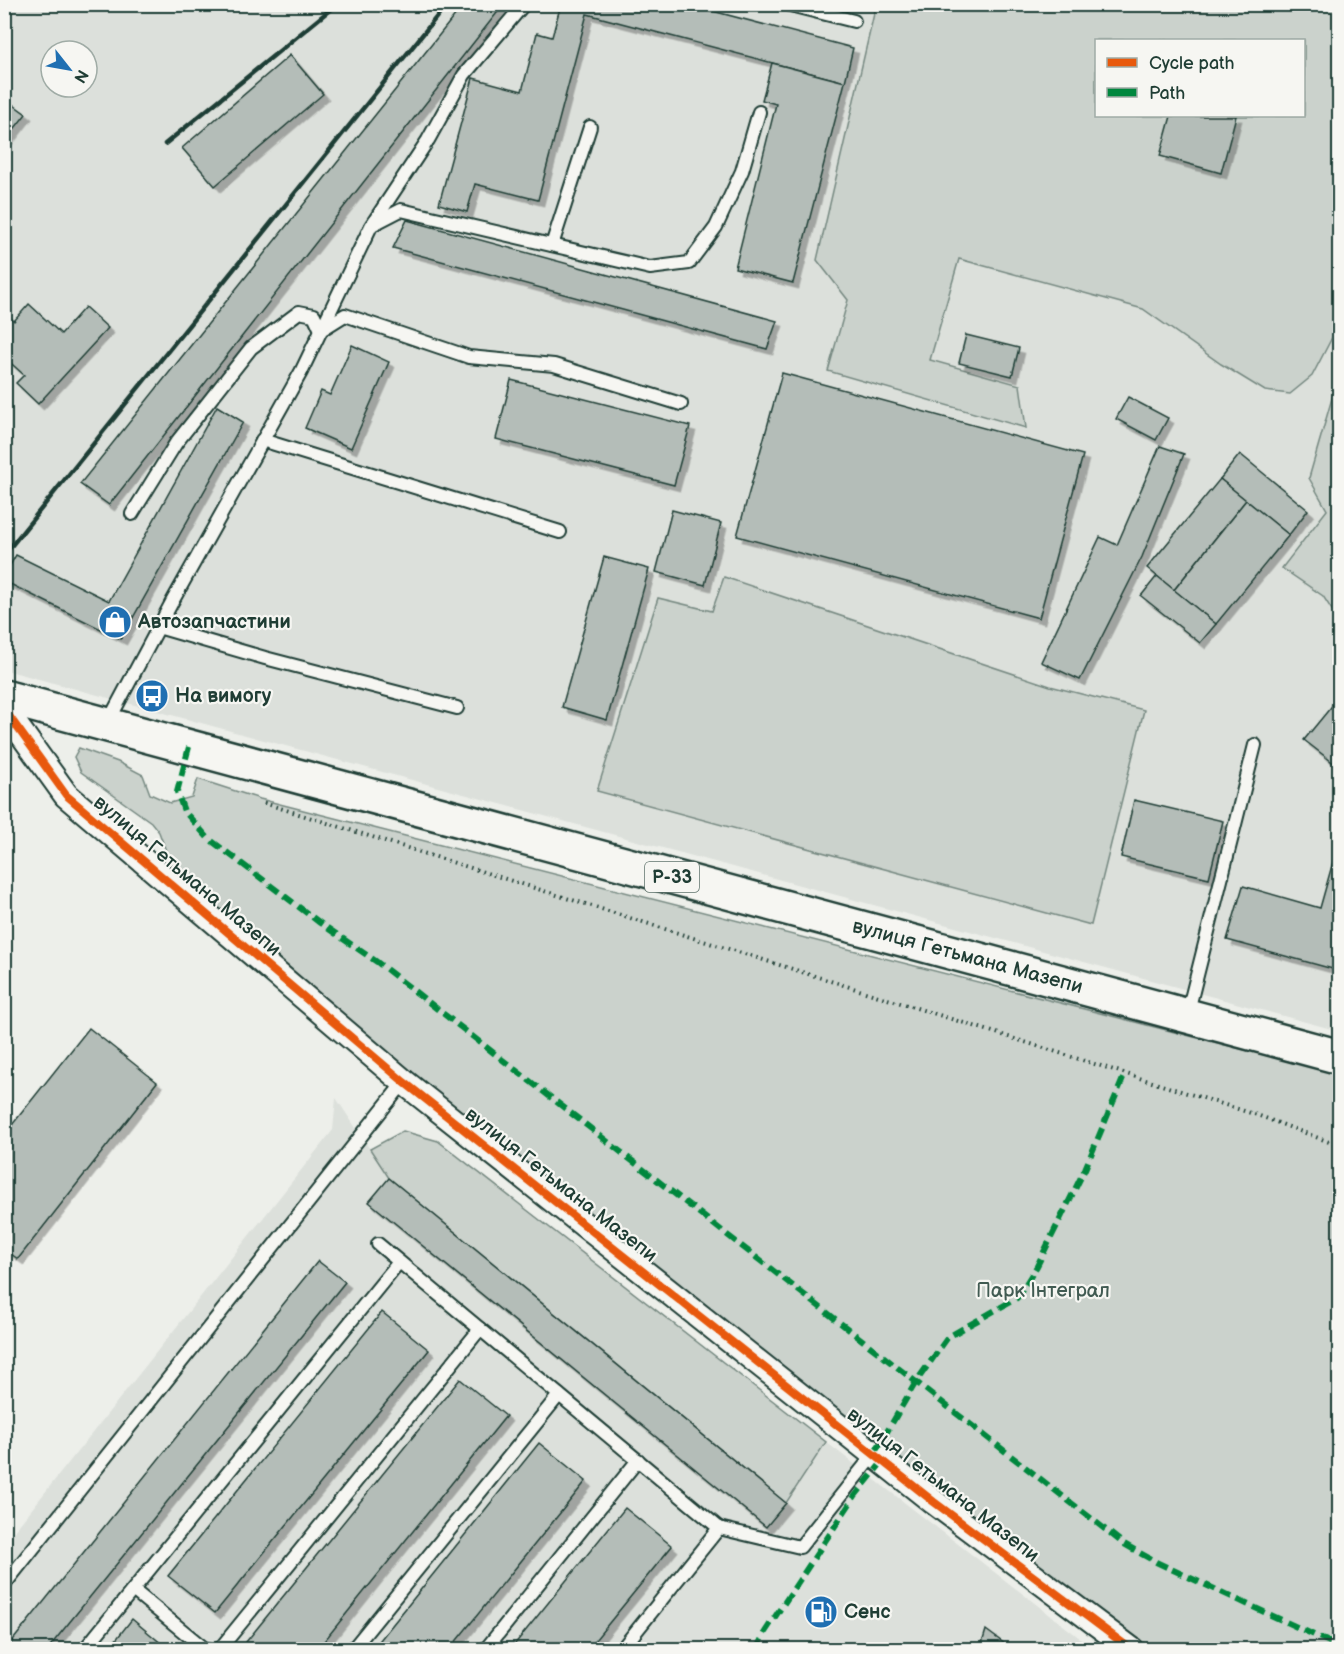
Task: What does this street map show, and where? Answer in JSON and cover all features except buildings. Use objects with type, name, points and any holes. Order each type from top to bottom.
[{"type":"main road","name":"вулиця Гетьмана Мазепи","points":[[4,697],[1340,1057]]},
{"type":"street","name":"вулиця Гетьмана Мазепи","points":[[4,709],[66,795],[404,1082],[944,1509],[1132,1650]]},
{"type":"lane","points":[[106,725],[158,627],[301,372],[371,226],[428,140],[464,75],[524,4]]},
{"type":"lane","points":[[786,4],[854,21]]},
{"type":"lane","points":[[371,226],[401,210],[650,268],[689,263],[716,227],[742,171],[759,112]]},
{"type":"lane","points":[[552,245],[590,128]]},
{"type":"lane","points":[[132,514],[176,443],[251,348],[299,312],[314,315],[321,330]]},
{"type":"lane","points":[[321,330],[345,315],[469,357],[554,365],[681,404]]},
{"type":"lane","points":[[262,440],[560,532]]},
{"type":"lane","points":[[158,627],[457,708]]},
{"type":"lane","points":[[1186,1016],[1255,745]]},
{"type":"lane","points":[[4,1585],[404,1082]]},
{"type":"lane","points":[[378,1244],[719,1528],[800,1547],[874,1454]]},
{"type":"lane","points":[[84,1650],[399,1262]]},
{"type":"lane","points":[[219,1650],[480,1329]]},
{"type":"lane","points":[[352,1650],[559,1395]]},
{"type":"lane","points":[[485,1650],[638,1460]]},
{"type":"lane","points":[[621,1650],[719,1528]]},
{"type":"lane","points":[[133,1590],[206,1650]]},
{"type":"path","points":[[261,802],[1257,1115],[1340,1146]]},
{"type":"shaded area","points":[[4,5],[1339,5],[1339,1031],[9,671],[4,667]]},
{"type":"shaded area","points":[[336,1098],[389,1178],[785,1502],[826,1442],[1094,1649],[5,1649],[4,1544],[333,1130]]},
{"type":"green space","points":[[876,5],[1339,5],[1339,324],[1312,376],[1290,394],[1265,391],[1221,364],[1143,309],[959,259],[930,360],[1020,385],[1026,428],[828,371],[848,300],[817,260]]},
{"type":"green space","points":[[1339,374],[1339,621],[1323,596],[1282,568],[1327,510],[1309,478]]},
{"type":"green space","points":[[724,577],[1050,686],[1144,710],[1091,925],[597,791],[658,598],[712,611]]},
{"type":"green space","name":"Парк Інтеграл","points":[[79,748],[118,762],[143,775],[150,794],[170,803],[192,797],[198,779],[260,799],[1339,1074],[1339,1649],[1138,1649],[182,894],[159,832],[151,822],[81,772],[74,757]]},
{"type":"green space","points":[[403,1131],[438,1141],[826,1442],[786,1503],[389,1178],[370,1149]]},
{"type":"railway","points":[[165,144],[337,4]]},
{"type":"railway","points":[[4,555],[447,4]]},
{"type":"marked path","points":[[189,747],[177,792],[184,811],[208,838],[320,923],[377,962],[1124,1544],[1156,1562],[1340,1647]]},
{"type":"marked path","points":[[874,1454],[916,1382],[948,1337],[1017,1298],[1037,1266],[1085,1169],[1125,1074]]},
{"type":"marked path","points":[[756,1650],[765,1632],[855,1496],[883,1461]]},
{"type":"cycle path","points":[[4,709],[66,795],[404,1082],[934,1502],[1132,1650]]},
{"type":"place","name":"Автозапчастини","points":[[115,622]]},
{"type":"place","name":"На вимогу","points":[[152,696]]},
{"type":"place","name":"Сенс","points":[[821,1612]]}]
